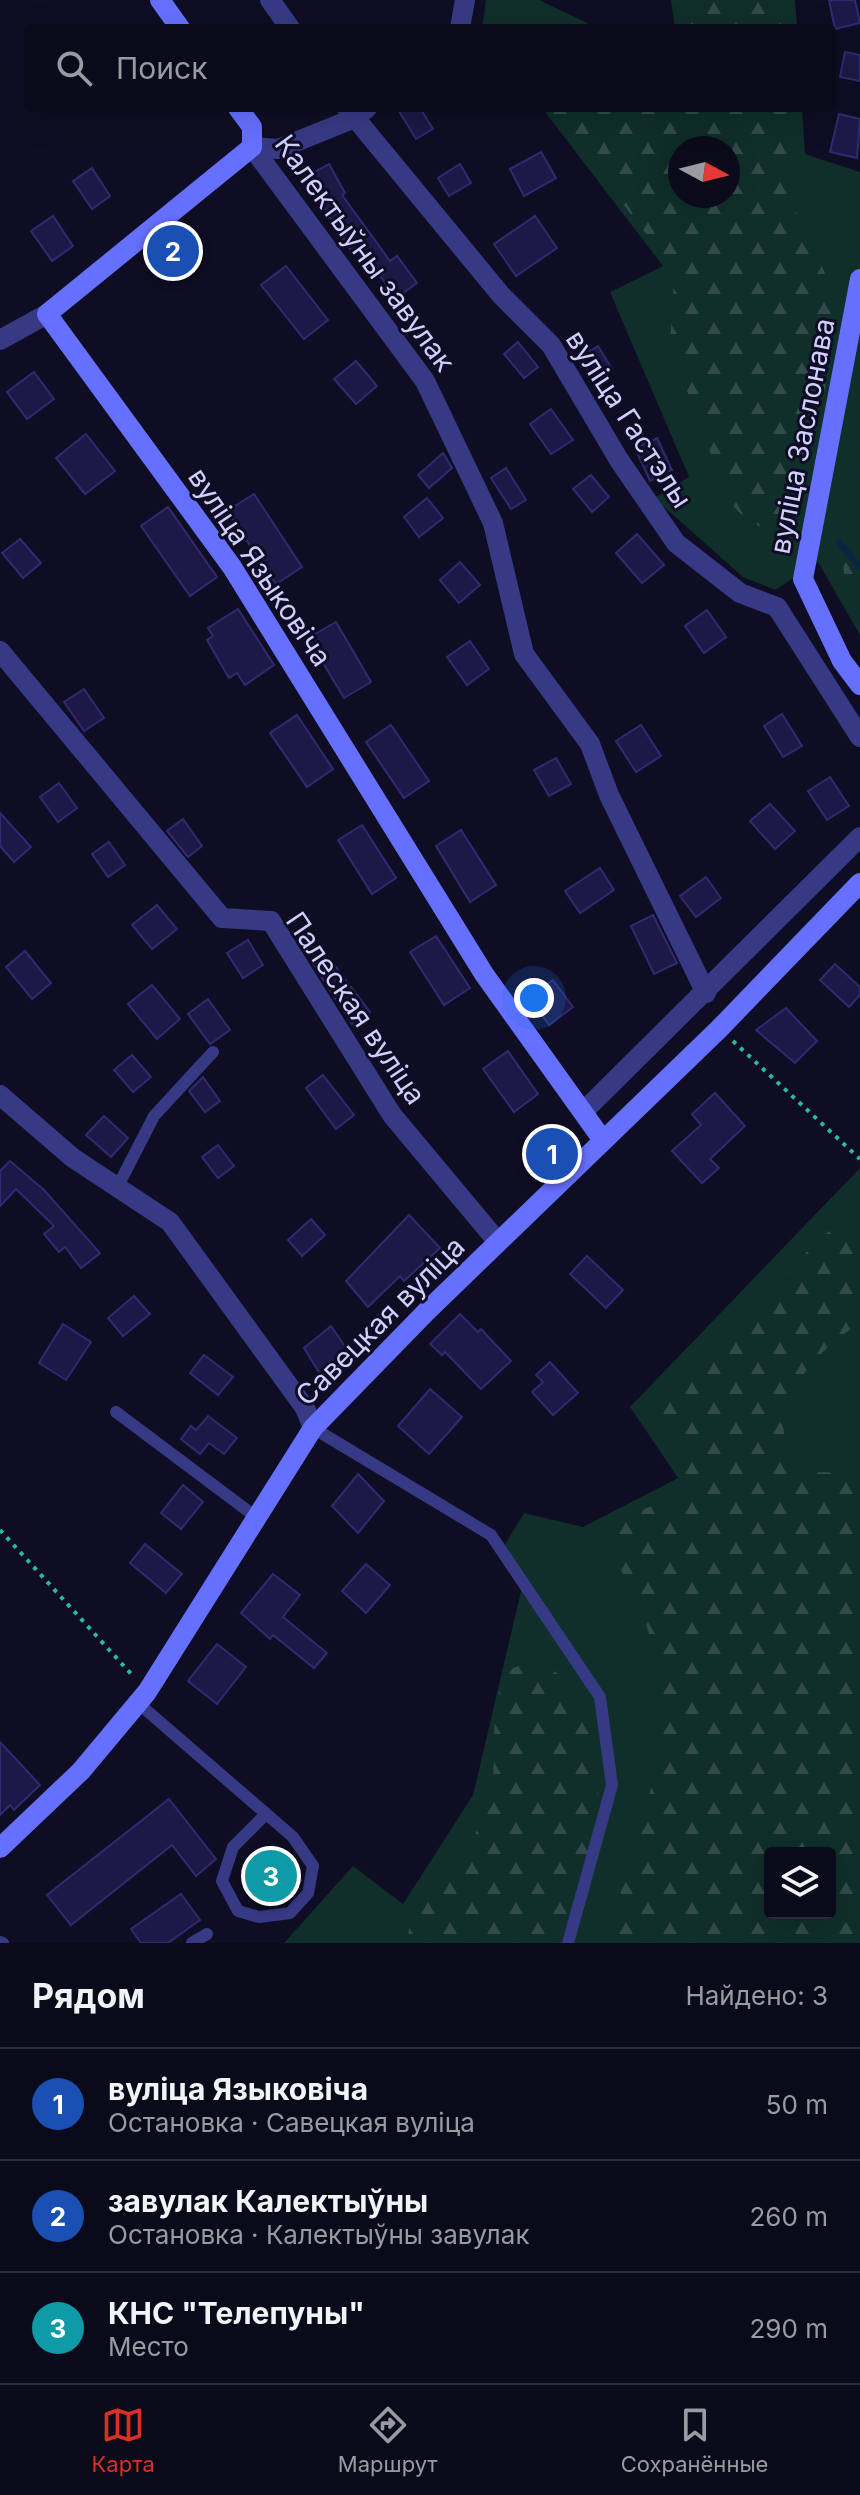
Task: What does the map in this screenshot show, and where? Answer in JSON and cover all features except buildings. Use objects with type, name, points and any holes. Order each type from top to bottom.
[{"type":"street","points":[[160,0],[177,24]]},
{"type":"street","points":[[270,0],[287,24]]},
{"type":"street","points":[[461,24],[465,0]]},
{"type":"street","name":"Калектыўны завулак","points":[[241,112],[252,127],[252,147],[425,381],[493,523],[524,654],[590,744],[609,795],[706,993]]},
{"type":"street","name":"вуліца Гастэлы","points":[[252,147],[278,149],[354,112]]},
{"type":"street","name":"вуліца Гастэлы","points":[[357,112],[501,295],[551,345],[619,460],[676,543],[740,593],[777,607],[860,737]]},
{"type":"street","points":[[0,340],[47,314],[252,147]]},
{"type":"street","name":"вуліца Заслонава","points":[[860,279],[803,579],[842,661],[860,685]]},
{"type":"street","name":"вуліца Языковіча","points":[[47,314],[232,567],[484,974],[602,1139]]},
{"type":"street","name":"Палеская вуліца","points":[[0,651],[222,918],[271,921],[392,1115],[498,1242]]},
{"type":"street","points":[[584,1111],[860,837]]},
{"type":"street","name":"Савецкая вуліца","points":[[0,1848],[81,1771],[143,1698],[313,1428],[602,1139],[719,1029],[860,883]]},
{"type":"street","points":[[0,1095],[73,1158],[170,1222],[296,1395],[313,1428]]},
{"type":"lane","points":[[118,1186],[154,1116],[213,1052]]},
{"type":"lane","points":[[116,1412],[256,1517]]},
{"type":"lane","points":[[313,1428],[491,1535],[600,1697],[612,1785],[568,1943]]},
{"type":"lane","points":[[143,1698],[293,1837],[313,1866],[308,1893],[290,1913],[259,1917],[238,1911],[222,1881],[233,1847],[266,1814]]},
{"type":"lane","points":[[192,1943],[207,1934]]},
{"type":"path","points":[[719,1029],[860,1159]]},
{"type":"path","points":[[0,1530],[143,1698]]},
{"type":"green space","points":[[486,0],[539,0],[590,24],[483,24]]},
{"type":"green space","points":[[671,0],[795,0],[797,24],[674,24]]},
{"type":"green space","points":[[685,0],[778,0],[781,24],[688,24]]},
{"type":"green space","points":[[545,112],[802,112],[805,154],[860,172],[860,635],[818,562],[775,590],[743,577],[654,498],[689,477],[610,292],[663,266]]},
{"type":"green space","points":[[552,112],[790,112],[790,193],[828,282],[833,299],[835,329],[804,491],[797,508],[780,526],[758,526],[747,520],[727,497],[670,345],[674,281],[670,265]]},
{"type":"green space","points":[[860,543],[860,612],[849,591],[844,571],[845,555]]},
{"type":"green space","points":[[860,1168],[860,1943],[284,1943],[353,1866],[403,1904],[473,1795],[522,1587],[498,1556],[524,1513],[583,1527],[678,1478],[630,1407]]},
{"type":"green space","points":[[860,1208],[860,1323],[830,1346],[802,1376],[786,1411],[784,1430],[792,1459],[810,1470],[832,1472],[852,1465],[860,1458],[860,1943],[613,1943],[621,1893],[656,1763],[660,1690],[657,1665],[643,1616],[601,1528],[681,1493],[687,1454],[649,1416],[820,1238]]},
{"type":"green space","points":[[540,1663],[556,1672],[580,1702],[588,1720],[597,1760],[598,1798],[594,1834],[562,1943],[408,1943],[411,1923],[419,1904],[471,1839],[490,1802],[495,1713],[503,1680],[513,1668]]},
{"type":"waterway","points":[[839,543],[860,567]]},
{"type":"place","name":"завулак Калектыўны","points":[[173,251]]},
{"type":"place","name":"вуліца Языковіча","points":[[552,1154]]},
{"type":"place","name":"КНС \"Телепуны\"","points":[[271,1876]]}]
